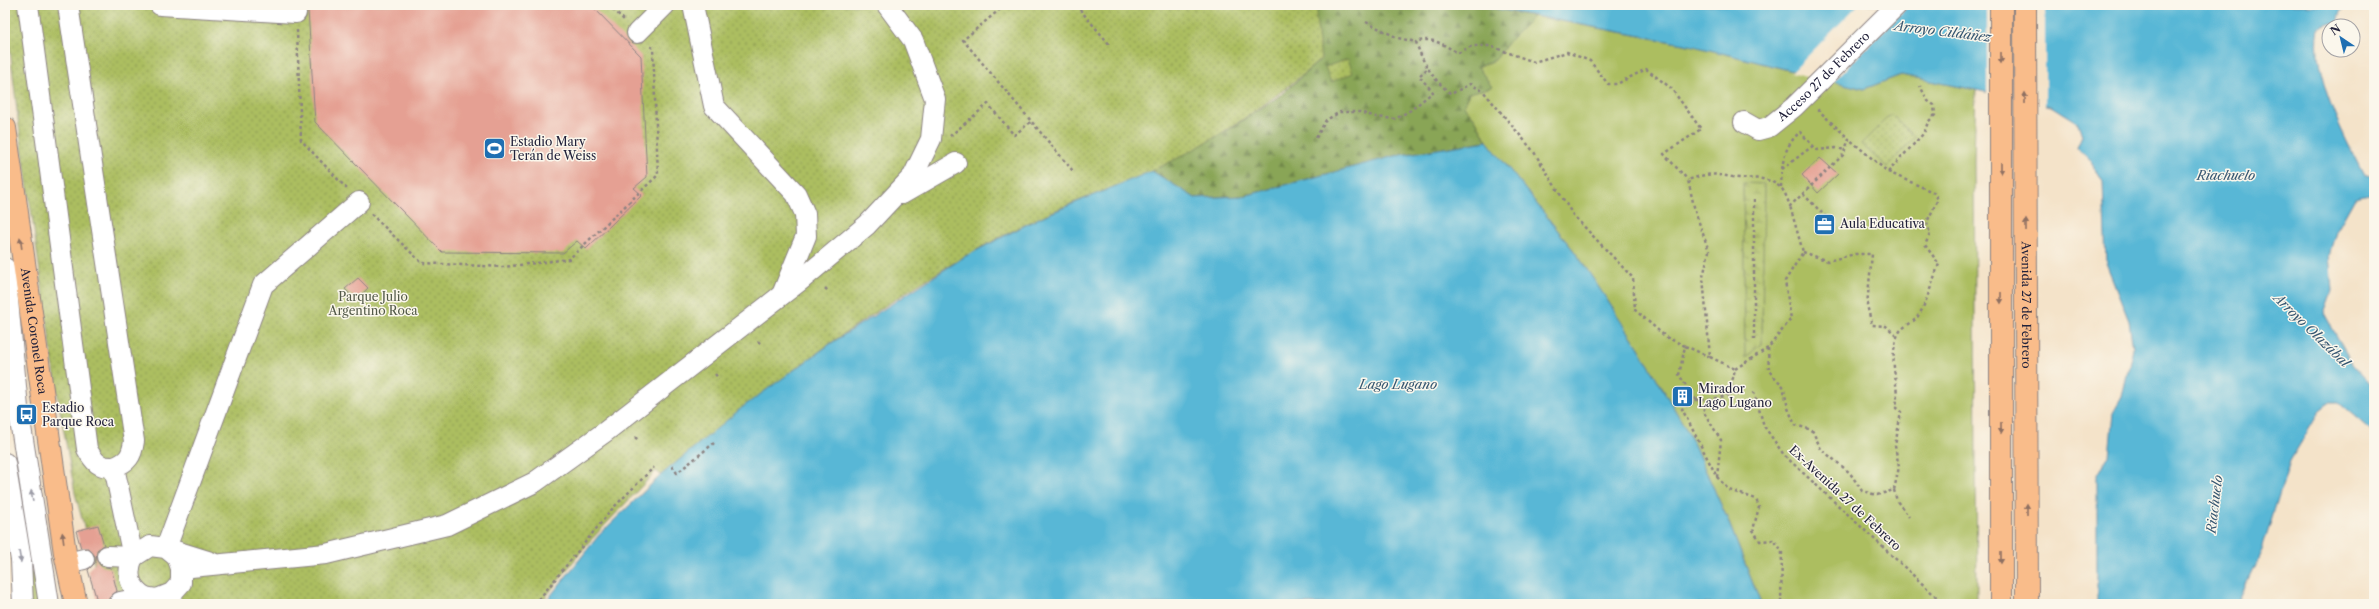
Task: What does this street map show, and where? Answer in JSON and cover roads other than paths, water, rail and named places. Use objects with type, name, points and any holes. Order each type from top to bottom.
[{"type":"main road","name":"Avenida 27 de Febrero","points":[[2001,5],[2001,604]]},
{"type":"main road","name":"Avenida 27 de Febrero","points":[[2025,5],[2027,604]]},
{"type":"main road","name":"Avenida Coronel Roca","points":[[5,128],[76,561],[76,604]]},
{"type":"lane","points":[[28,5],[87,449],[94,462],[104,468],[114,467],[125,463],[133,453],[134,440],[68,5]]},
{"type":"lane","points":[[160,5],[296,13]]},
{"type":"lane","points":[[637,33],[665,5]]},
{"type":"lane","points":[[693,5],[714,106],[796,194],[805,214],[806,236],[782,295]]},
{"type":"lane","points":[[181,575],[213,565],[326,554],[447,525],[535,482],[605,432],[782,295],[867,225],[913,176],[931,139],[935,99],[913,40],[887,5]]},
{"type":"lane","name":"Acceso 27 de Febrero","points":[[1744,122],[1758,130],[1769,127],[1794,107],[1897,5]]},
{"type":"lane","points":[[888,202],[956,164]]},
{"type":"lane","points":[[166,548],[263,285],[359,202]]},
{"type":"lane","points":[[5,268],[19,412],[49,604]]},
{"type":"lane","points":[[5,463],[21,560],[23,604]]},
{"type":"lane","points":[[114,467],[134,557]]},
{"type":"lane","points":[[144,600],[130,583],[129,567],[134,557],[150,546],[166,548],[213,565]]},
{"type":"lane","points":[[120,602],[157,599],[172,593],[181,575],[177,557],[166,548]]},
{"type":"lane","points":[[108,556],[134,557]]},
{"type":"water","name":"Riachuelo","points":[[1477,5],[2346,5],[2340,12],[2338,18],[2321,18],[2318,46],[2319,64],[2330,103],[2338,123],[2363,174],[2374,177],[2374,194],[2355,198],[2336,232],[2329,255],[2332,291],[2324,313],[2352,364],[2374,388],[2374,433],[2339,403],[2329,403],[2321,409],[2290,461],[2262,550],[2237,604],[2097,604],[2097,476],[2109,456],[2113,413],[2122,397],[2133,348],[2129,321],[2106,263],[2103,182],[2092,161],[2077,148],[2082,135],[2078,123],[2051,106],[1976,90],[1901,75],[1864,89],[1694,46]]},
{"type":"water","name":"Lago Lugano","points":[[1487,141],[1578,256],[1639,348],[1690,436],[1727,518],[1761,604],[544,604],[599,535],[661,475],[744,406],[833,342],[964,257],[1041,217],[1152,171],[1195,198],[1244,196],[1395,156]]},
{"type":"place","name":"Estadio Mary Terán de Weiss","points":[[494,149]]},
{"type":"place","name":"Aula Educativa","points":[[1825,224]]},
{"type":"place","name":"Mirador Lago Lugano","points":[[1683,396]]},
{"type":"place","name":"Estadio Parque Roca","points":[[26,415]]},
{"type":"water label","name":"Arroyo Cildáñez","points":[[1943,31]]},
{"type":"water label","name":"Arroyo Olazábal","points":[[2312,330]]},
{"type":"park label","name":"Parque Julio Argentino Roca","points":[[373,304]]}]
